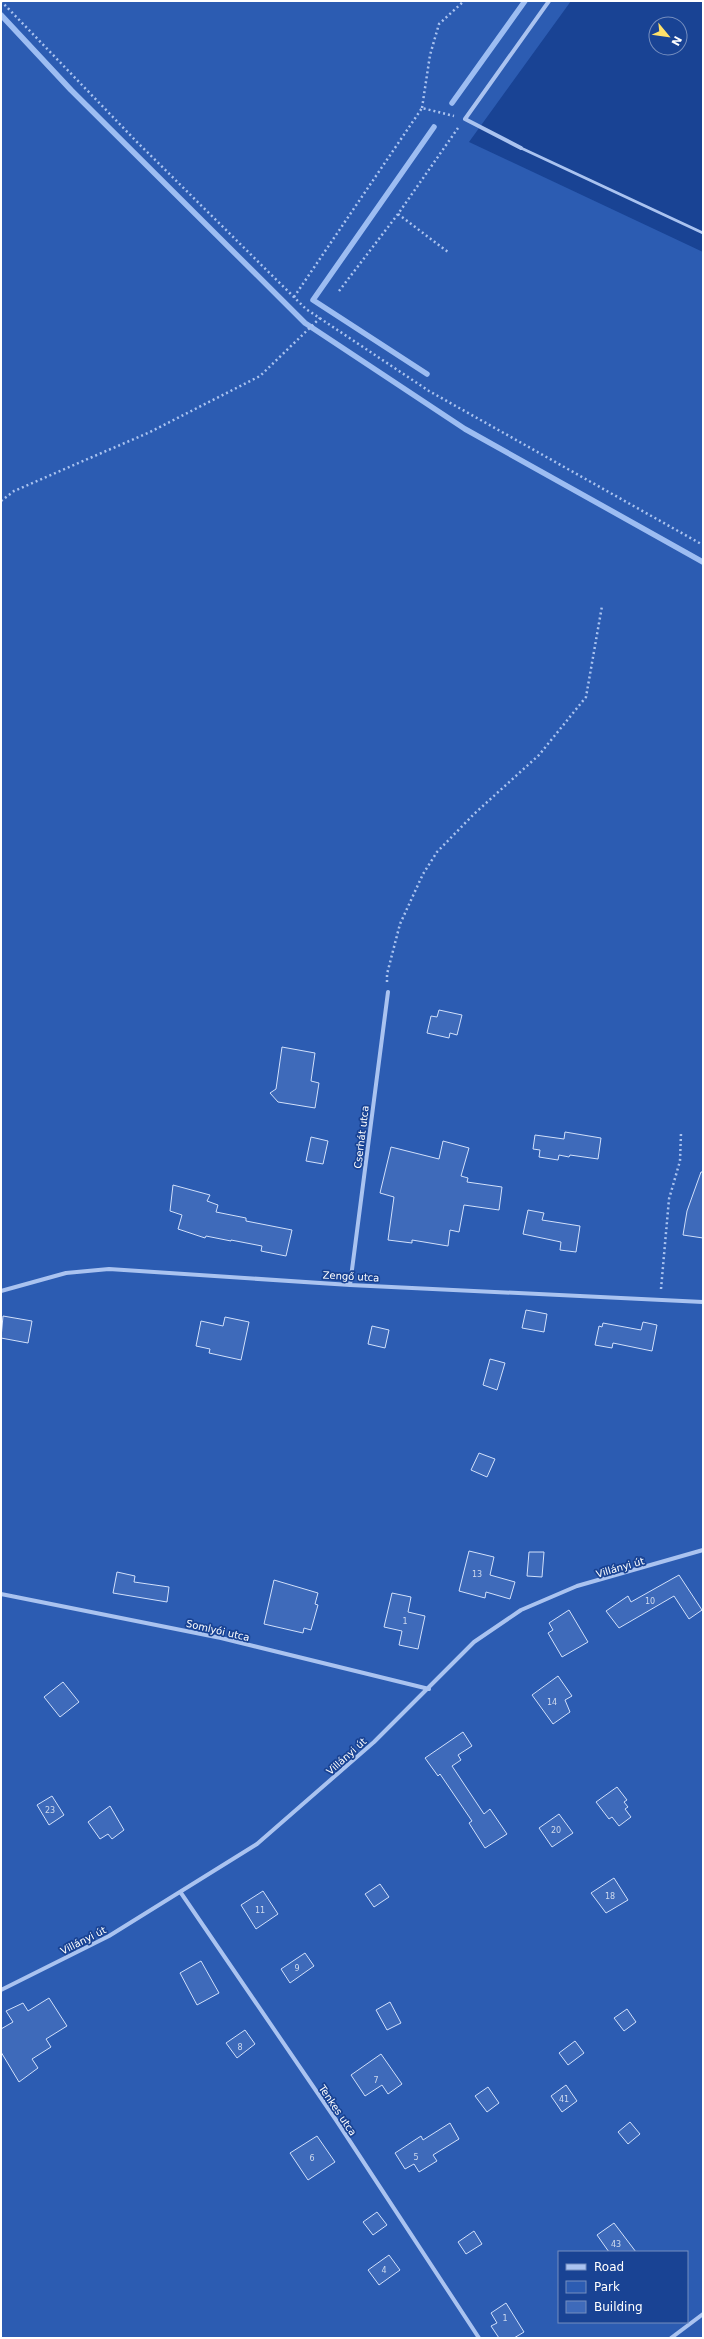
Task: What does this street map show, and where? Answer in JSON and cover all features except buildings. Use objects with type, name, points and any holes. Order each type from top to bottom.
[{"type":"street","points":[[521,148],[465,119],[549,1]]},
{"type":"street","name":"Cserhát utca","points":[[350,1285],[388,992]]},
{"type":"street","name":"Zengő utca","points":[[1,1291],[66,1273],[109,1269],[350,1285],[703,1302]]},
{"type":"street","name":"Villányi út","points":[[1,1990],[109,1936],[257,1844],[374,1742],[429,1689],[474,1642],[521,1610],[577,1586],[703,1550]]},
{"type":"street","name":"Somlyói utca","points":[[1,1594],[222,1638],[429,1689]]},
{"type":"street","name":"Tenkes utca","points":[[181,1892],[336,2120],[479,2338]]},
{"type":"street","points":[[671,2338],[703,2314]]},
{"type":"lane","points":[[521,148],[703,233]]},
{"type":"path","points":[[1,1],[136,141],[294,297],[320,318],[429,391],[703,545]]},
{"type":"path","points":[[294,297],[422,108],[430,55],[439,24],[464,1]]},
{"type":"path","points":[[339,291],[398,214],[465,119],[422,108]]},
{"type":"path","points":[[398,214],[448,252]]},
{"type":"path","points":[[1,501],[14,490],[150,432],[260,376],[320,318]]},
{"type":"path","points":[[388,992],[387,974],[400,924],[423,874],[437,852],[474,814],[539,755],[586,697],[602,606]]},
{"type":"path","points":[[661,1299],[669,1199],[680,1161],[681,1133]]},
{"type":"green space","points":[[1,1],[571,1],[469,142],[703,252],[703,2338],[1,2338]]},
{"type":"waterway","points":[[452,103],[525,1]]},
{"type":"waterway","points":[[1,15],[71,90],[305,323],[465,429],[703,562]]},
{"type":"waterway","points":[[427,374],[313,300],[434,127]]}]
